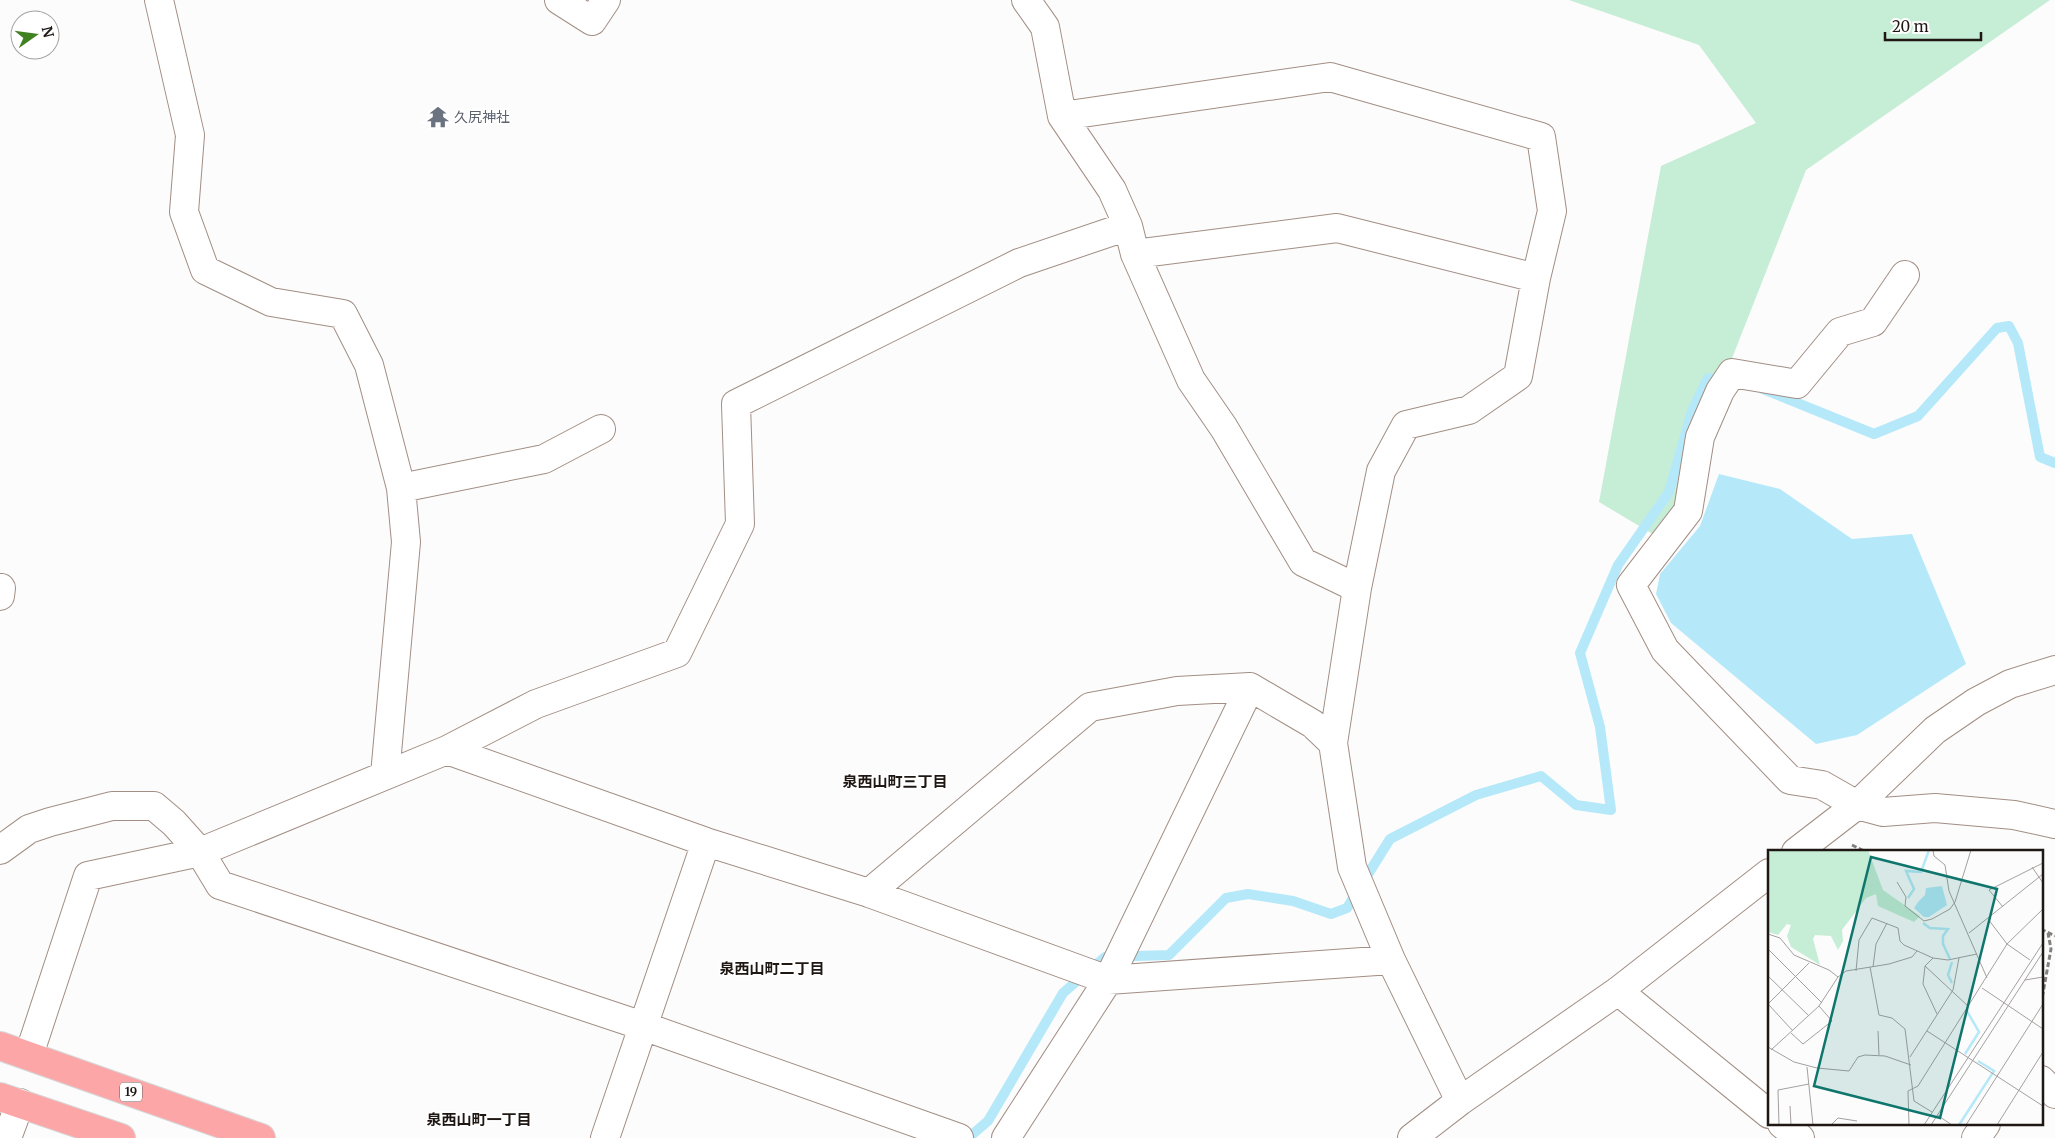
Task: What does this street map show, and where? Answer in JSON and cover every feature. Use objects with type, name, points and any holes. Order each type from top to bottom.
[{"type":"highway","name":"19","points":[[0,1046],[261,1138]]},
{"type":"highway","points":[[10,1100],[121,1138]]},
{"type":"street","points":[[159,0],[190,135],[184,212],[205,270],[271,302],[343,314],[369,365],[401,488],[406,542],[385,775]]},
{"type":"street","points":[[559,0],[592,21],[606,0]]},
{"type":"street","points":[[1026,0],[1045,27],[1062,116],[1112,190],[1128,226],[1136,254],[1191,380],[1224,428],[1303,562],[1357,588]]},
{"type":"street","points":[[1062,116],[1330,77],[1541,137],[1552,211],[1536,278],[1518,376],[1469,410],[1406,425],[1381,471],[1357,588],[1332,743],[1352,867],[1392,960],[1460,1101]]},
{"type":"street","points":[[29,1055],[88,876],[200,852],[448,750],[536,704],[677,653],[740,524],[736,404],[1019,263],[1128,226]]},
{"type":"street","points":[[1136,254],[1337,228],[1536,278]]},
{"type":"street","points":[[1905,275],[1873,322],[1840,332],[1797,384],[1726,382],[1700,437],[1688,511],[1631,584],[1664,650],[1790,780],[1822,785],[1857,805],[1883,812],[1935,808],[2014,815],[2055,824]]},
{"type":"street","points":[[401,488],[544,459],[601,429]]},
{"type":"street","points":[[1799,850],[1857,805],[1935,730],[1976,702],[2010,684],[2055,670]]},
{"type":"street","points":[[869,893],[1090,708],[1177,691],[1250,687],[1312,724],[1332,743]]},
{"type":"street","points":[[1006,1138],[1108,980],[1250,687]]},
{"type":"street","points":[[448,750],[706,842],[869,893],[1108,980],[1392,960]]},
{"type":"street","points":[[0,850],[29,829],[50,822],[112,806],[154,806],[174,823],[200,852],[220,885],[643,1026],[959,1138]]},
{"type":"street","points":[[605,1138],[706,842]]},
{"type":"street","points":[[1412,1138],[1460,1101],[1618,990],[1768,874]]},
{"type":"street","points":[[1618,990],[1768,1113]]},
{"type":"street","points":[[2042,1081],[2055,1094]]},
{"type":"street","points":[[7,1138],[10,1100]]},
{"type":"street","points":[[1772,1138],[1781,1126]]},
{"type":"street","points":[[1785,1126],[1800,1138]]},
{"type":"street","points":[[1976,1138],[1985,1126]]},
{"type":"path","points":[[2042,930],[2055,936]]},
{"type":"path","points":[[2042,999],[2052,949],[2048,933]]},
{"type":"green space","points":[[1569,0],[2050,0],[1806,170],[1661,539],[1599,502],[1661,166],[1756,123],[1699,45]]},
{"type":"water","points":[[1719,474],[1780,489],[1852,539],[1912,534],[1966,664],[1857,735],[1816,744],[1671,623],[1656,594],[1660,574],[1700,526]]},
{"type":"waterway","points":[[1763,389],[1874,434],[1918,416],[1997,328],[2009,326],[2018,343],[2040,457],[2055,463]]},
{"type":"waterway","points":[[968,1138],[988,1121],[1063,993],[1105,957],[1169,955],[1226,898],[1248,894],[1293,901],[1331,914],[1347,908],[1390,839],[1476,795],[1541,776],[1576,805],[1611,810],[1600,727],[1580,653],[1618,565],[1669,492],[1692,411],[1708,378],[1725,381]]},
{"type":"place","name":"久尻神社","points":[[438,117]]},
{"type":"district","name":"泉西山町三丁目","points":[[895,782]]},
{"type":"district","name":"泉西山町二丁目","points":[[772,969]]},
{"type":"district","name":"泉西山町一丁目","points":[[479,1120]]}]
